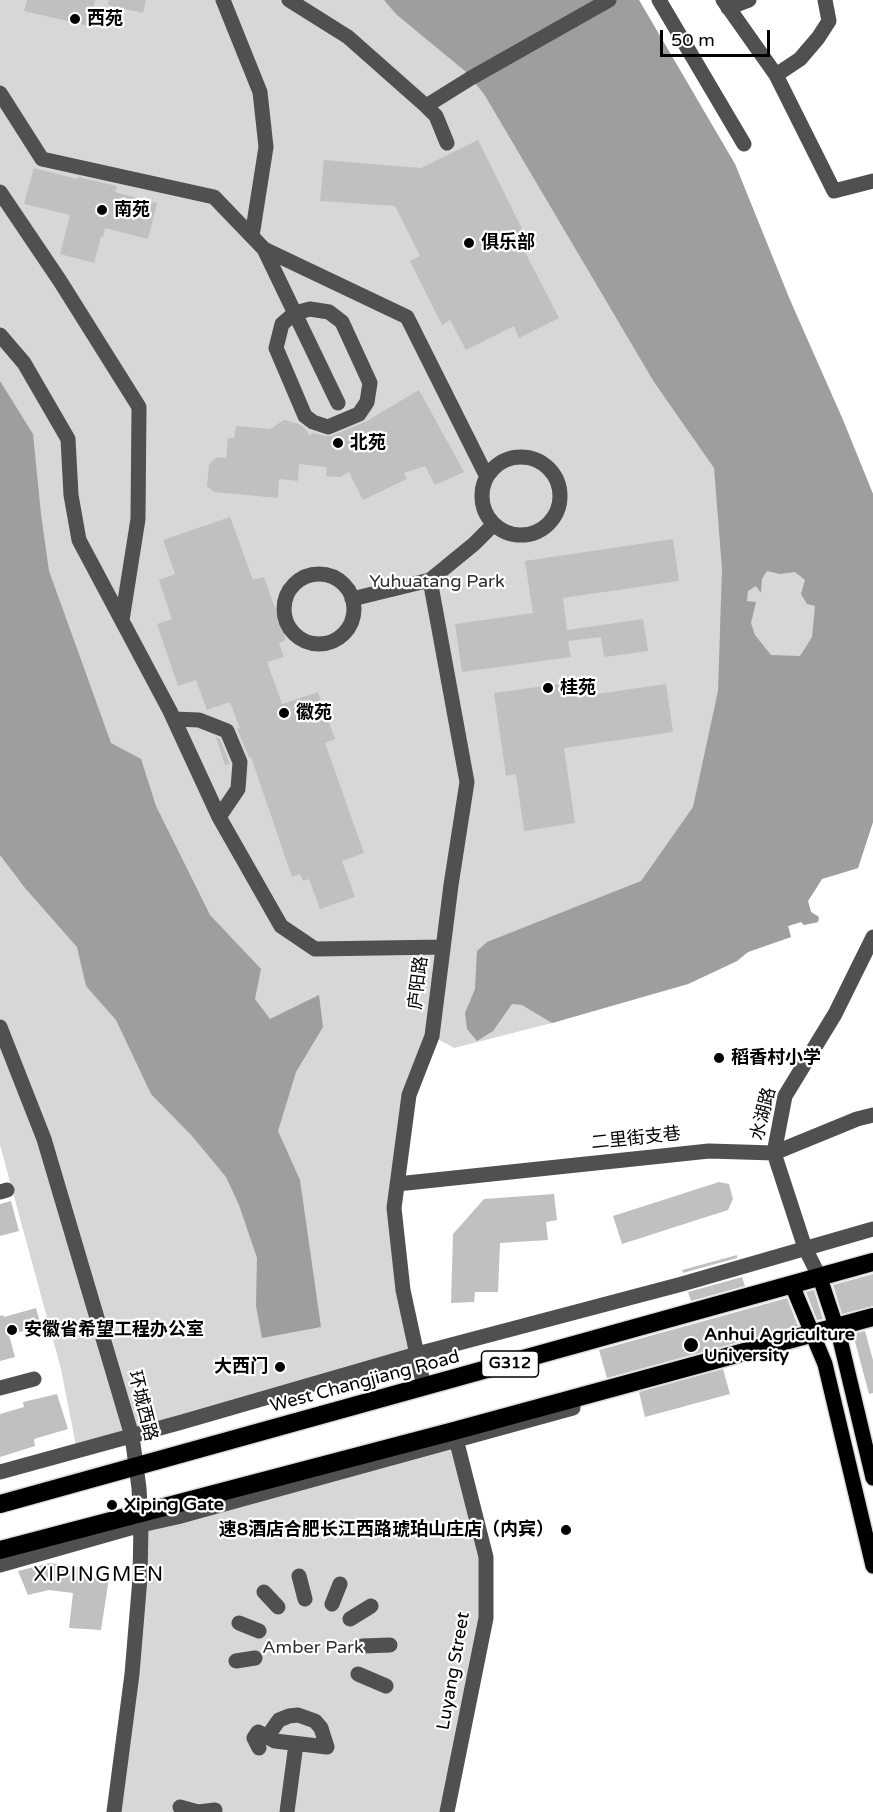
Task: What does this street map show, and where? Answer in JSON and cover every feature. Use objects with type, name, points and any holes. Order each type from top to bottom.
[{"type":"highway","name":"West Changjiang Road","points":[[141,1465],[873,1262]]},
{"type":"highway","points":[[0,1550],[143,1516],[455,1435],[814,1338],[873,1317]]},
{"type":"highway","name":"G312","points":[[0,1504],[141,1465]]},
{"type":"main road","points":[[820,1278],[838,1331],[873,1478]]},
{"type":"main road","points":[[792,1285],[825,1364],[873,1566]]},
{"type":"street","points":[[223,0],[260,92],[266,147],[252,236]]},
{"type":"street","points":[[290,0],[348,37],[426,106],[436,116],[447,142]]},
{"type":"street","points":[[426,106],[609,0]]},
{"type":"street","points":[[659,0],[744,144]]},
{"type":"street","points":[[749,0],[726,4],[776,75],[834,191],[873,181]]},
{"type":"street","points":[[776,75],[800,59],[818,38],[829,21],[825,0]]},
{"type":"street","points":[[0,93],[42,159],[214,197],[264,249],[338,402]]},
{"type":"street","points":[[0,192],[60,281],[139,407],[138,519],[122,620]]},
{"type":"street","points":[[264,249],[407,317],[487,477]]},
{"type":"street","points":[[310,309],[329,312],[342,322],[370,383],[367,402],[359,414],[327,427],[305,416],[276,348],[282,324],[295,313],[310,309]]},
{"type":"street","points":[[0,335],[24,363],[68,439],[70,495],[79,540],[174,719],[219,817],[281,926],[315,949],[443,947]]},
{"type":"street","points":[[531,459],[543,464],[558,484],[560,497],[558,510],[542,529],[530,534],[517,535],[505,532],[486,514],[482,502],[482,489],[487,477],[495,467],[506,460],[531,459]]},
{"type":"street","points":[[352,599],[430,580],[474,544],[494,524]]},
{"type":"street","points":[[317,574],[339,581],[347,589],[352,599],[354,610],[346,632],[326,644],[314,644],[303,640],[293,634],[287,624],[284,602],[296,582],[306,577],[317,574]]},
{"type":"street","name":"庐阳路","points":[[424,1388],[403,1290],[394,1208],[409,1095],[432,1036],[467,782],[430,580]]},
{"type":"street","points":[[174,719],[199,720],[227,731],[240,762],[238,789],[219,817]]},
{"type":"street","name":"水湖路","points":[[820,1278],[806,1248],[774,1153],[785,1096],[835,1014],[873,937]]},
{"type":"street","name":"环城西路","points":[[0,1027],[44,1138],[141,1465],[143,1516],[140,1578],[132,1674],[114,1812]]},
{"type":"street","name":"二里街支巷","points":[[397,1184],[709,1150],[774,1153],[873,1114]]},
{"type":"street","points":[[0,1472],[417,1354],[682,1284],[873,1229]]},
{"type":"street","points":[[838,1331],[873,1326]]},
{"type":"street","points":[[0,1388],[34,1378]]},
{"type":"street","name":"Luyang Street","points":[[447,1812],[486,1618],[486,1557],[455,1435]]},
{"type":"street","points":[[0,1565],[143,1516]]},
{"type":"street","points":[[299,1576],[305,1599]]},
{"type":"street","points":[[332,1604],[340,1584]]},
{"type":"street","points":[[264,1592],[278,1607]]},
{"type":"street","points":[[350,1619],[371,1606]]},
{"type":"street","points":[[239,1623],[259,1631]]},
{"type":"street","points":[[362,1646],[390,1645]]},
{"type":"street","points":[[236,1661],[255,1658]]},
{"type":"street","points":[[358,1674],[386,1686]]},
{"type":"street","points":[[298,1710],[315,1721],[321,1728],[327,1747],[296,1744],[263,1742],[279,1720],[298,1710]]},
{"type":"street","points":[[287,1812],[296,1744]]},
{"type":"street","points":[[180,1807],[198,1812],[216,1810]]},
{"type":"green space","name":"Yuhuatang Park","points":[[0,0],[639,0],[735,164],[873,494],[873,822],[858,868],[822,879],[808,901],[811,912],[819,917],[818,922],[804,925],[801,922],[788,926],[791,937],[748,952],[737,961],[688,984],[454,1048],[432,1036],[409,1095],[394,1208],[417,1354],[77,1451],[61,1369],[0,1145]]},
{"type":"green space","name":"Amber Park","points":[[457,1440],[486,1557],[486,1618],[447,1812],[114,1812],[141,1525]]},
{"type":"shaded area","points":[[384,0],[639,0],[735,164],[873,494],[873,822],[858,868],[822,879],[808,901],[811,912],[819,917],[818,922],[804,925],[801,922],[788,926],[791,937],[748,952],[737,961],[688,984],[552,1023],[522,1005],[512,1004],[493,1031],[477,1041],[467,1029],[465,1013],[475,989],[477,951],[487,942],[641,881],[693,807],[718,691],[722,569],[714,468],[654,382],[484,94],[465,71],[397,15]],"holes":[[[767,571],[780,574],[795,572],[805,580],[801,594],[807,604],[815,606],[812,637],[800,656],[771,655],[755,635],[751,623],[756,602],[747,601],[748,591],[756,586],[761,593],[762,579]]]},
{"type":"shaded area","points":[[0,381],[33,434],[49,571],[111,743],[141,759],[156,806],[210,915],[261,969],[255,999],[270,1019],[319,995],[323,1027],[296,1072],[278,1131],[300,1180],[321,1327],[262,1338],[256,1306],[257,1258],[239,1205],[226,1177],[192,1136],[151,1094],[116,1020],[86,986],[77,947],[25,888],[0,855]]},
{"type":"building","name":"西苑","points":[[27,0],[95,0],[89,26],[24,11]]},
{"type":"building","points":[[109,0],[146,0],[143,13],[108,5]]},
{"type":"building","name":"俱乐部","points":[[478,140],[528,241],[522,246],[559,318],[519,338],[514,326],[466,350],[450,320],[442,325],[410,261],[420,256],[395,206],[320,201],[324,160],[421,168]]},
{"type":"building","name":"南苑","points":[[34,168],[117,186],[115,192],[157,203],[148,239],[105,228],[94,263],[60,254],[70,215],[24,204]]},
{"type":"building","name":"北苑","points":[[419,390],[464,472],[435,485],[425,466],[404,473],[407,479],[363,500],[349,472],[340,477],[326,476],[327,467],[299,464],[298,481],[279,479],[278,498],[214,492],[207,486],[209,464],[217,457],[226,458],[228,438],[234,438],[236,426],[270,429],[284,420],[299,424],[306,429],[309,435],[314,433],[331,436],[365,422]]},
{"type":"building","name":"徽苑","points":[[230,517],[253,580],[264,577],[286,640],[279,643],[284,657],[267,662],[282,704],[318,692],[335,739],[325,743],[364,853],[342,861],[355,897],[320,909],[309,879],[303,881],[300,874],[292,877],[251,757],[237,729],[240,728],[230,702],[207,710],[196,680],[178,686],[157,624],[172,619],[159,580],[175,574],[163,540]]},
{"type":"building","points":[[673,539],[679,581],[563,598],[567,630],[643,619],[648,651],[604,657],[601,637],[568,641],[571,657],[462,672],[455,624],[533,613],[525,561]]},
{"type":"building","points":[[574,682],[576,697],[666,684],[673,732],[564,748],[575,823],[524,831],[516,774],[506,776],[494,693]]},
{"type":"building","points":[[216,737],[220,739],[230,764],[225,765]]},
{"type":"building","points":[[719,1182],[729,1184],[733,1199],[728,1210],[622,1244],[613,1216]]},
{"type":"building","points":[[554,1194],[557,1220],[546,1222],[548,1240],[500,1243],[498,1292],[475,1292],[474,1302],[451,1303],[453,1234],[484,1199]]},
{"type":"building","points":[[11,1201],[19,1231],[0,1236],[0,1204]]},
{"type":"building","points":[[737,1255],[737,1258],[683,1273],[682,1270]]},
{"type":"building","points":[[873,1274],[873,1306],[842,1314],[833,1285]]},
{"type":"building","points":[[742,1277],[745,1286],[691,1301],[688,1292]]},
{"type":"building","points":[[814,1290],[823,1319],[817,1320],[806,1292]]},
{"type":"building","points":[[787,1298],[798,1326],[607,1378],[599,1350]]},
{"type":"building","name":"安徽省希望工程办公室","points":[[36,1308],[41,1326],[9,1335],[15,1357],[0,1361],[0,1316],[4,1317]]},
{"type":"building","points":[[865,1331],[873,1360],[873,1393],[869,1394],[853,1334]]},
{"type":"building","points":[[723,1369],[730,1394],[645,1417],[639,1392]]},
{"type":"building","points":[[57,1394],[68,1429],[34,1439],[35,1446],[0,1457],[0,1414],[24,1407],[23,1402]]},
{"type":"building","points":[[50,1563],[88,1569],[88,1577],[109,1578],[101,1630],[69,1628],[73,1593],[49,1590],[28,1595],[18,1571]]},
{"type":"place","name":"西苑","points":[[75,19]]},
{"type":"place","name":"南苑","points":[[102,210]]},
{"type":"place","name":"俱乐部","points":[[469,243]]},
{"type":"place","name":"北苑","points":[[338,443]]},
{"type":"place","name":"桂苑","points":[[548,688]]},
{"type":"place","name":"徽苑","points":[[284,713]]},
{"type":"place","name":"稻香村小学","points":[[719,1058]]},
{"type":"place","name":"安徽省希望工程办公室","points":[[12,1330]]},
{"type":"place","name":"Anhui Agriculture University","points":[[691,1345]]},
{"type":"place","name":"大西门","points":[[280,1367]]},
{"type":"place","name":"Xiping Gate","points":[[112,1505]]},
{"type":"place","name":"速8酒店合肥长江西路琥珀山庄店（内宾）","points":[[566,1530]]},
{"type":"district","name":"XIPINGMEN","points":[[99,1576]]}]
